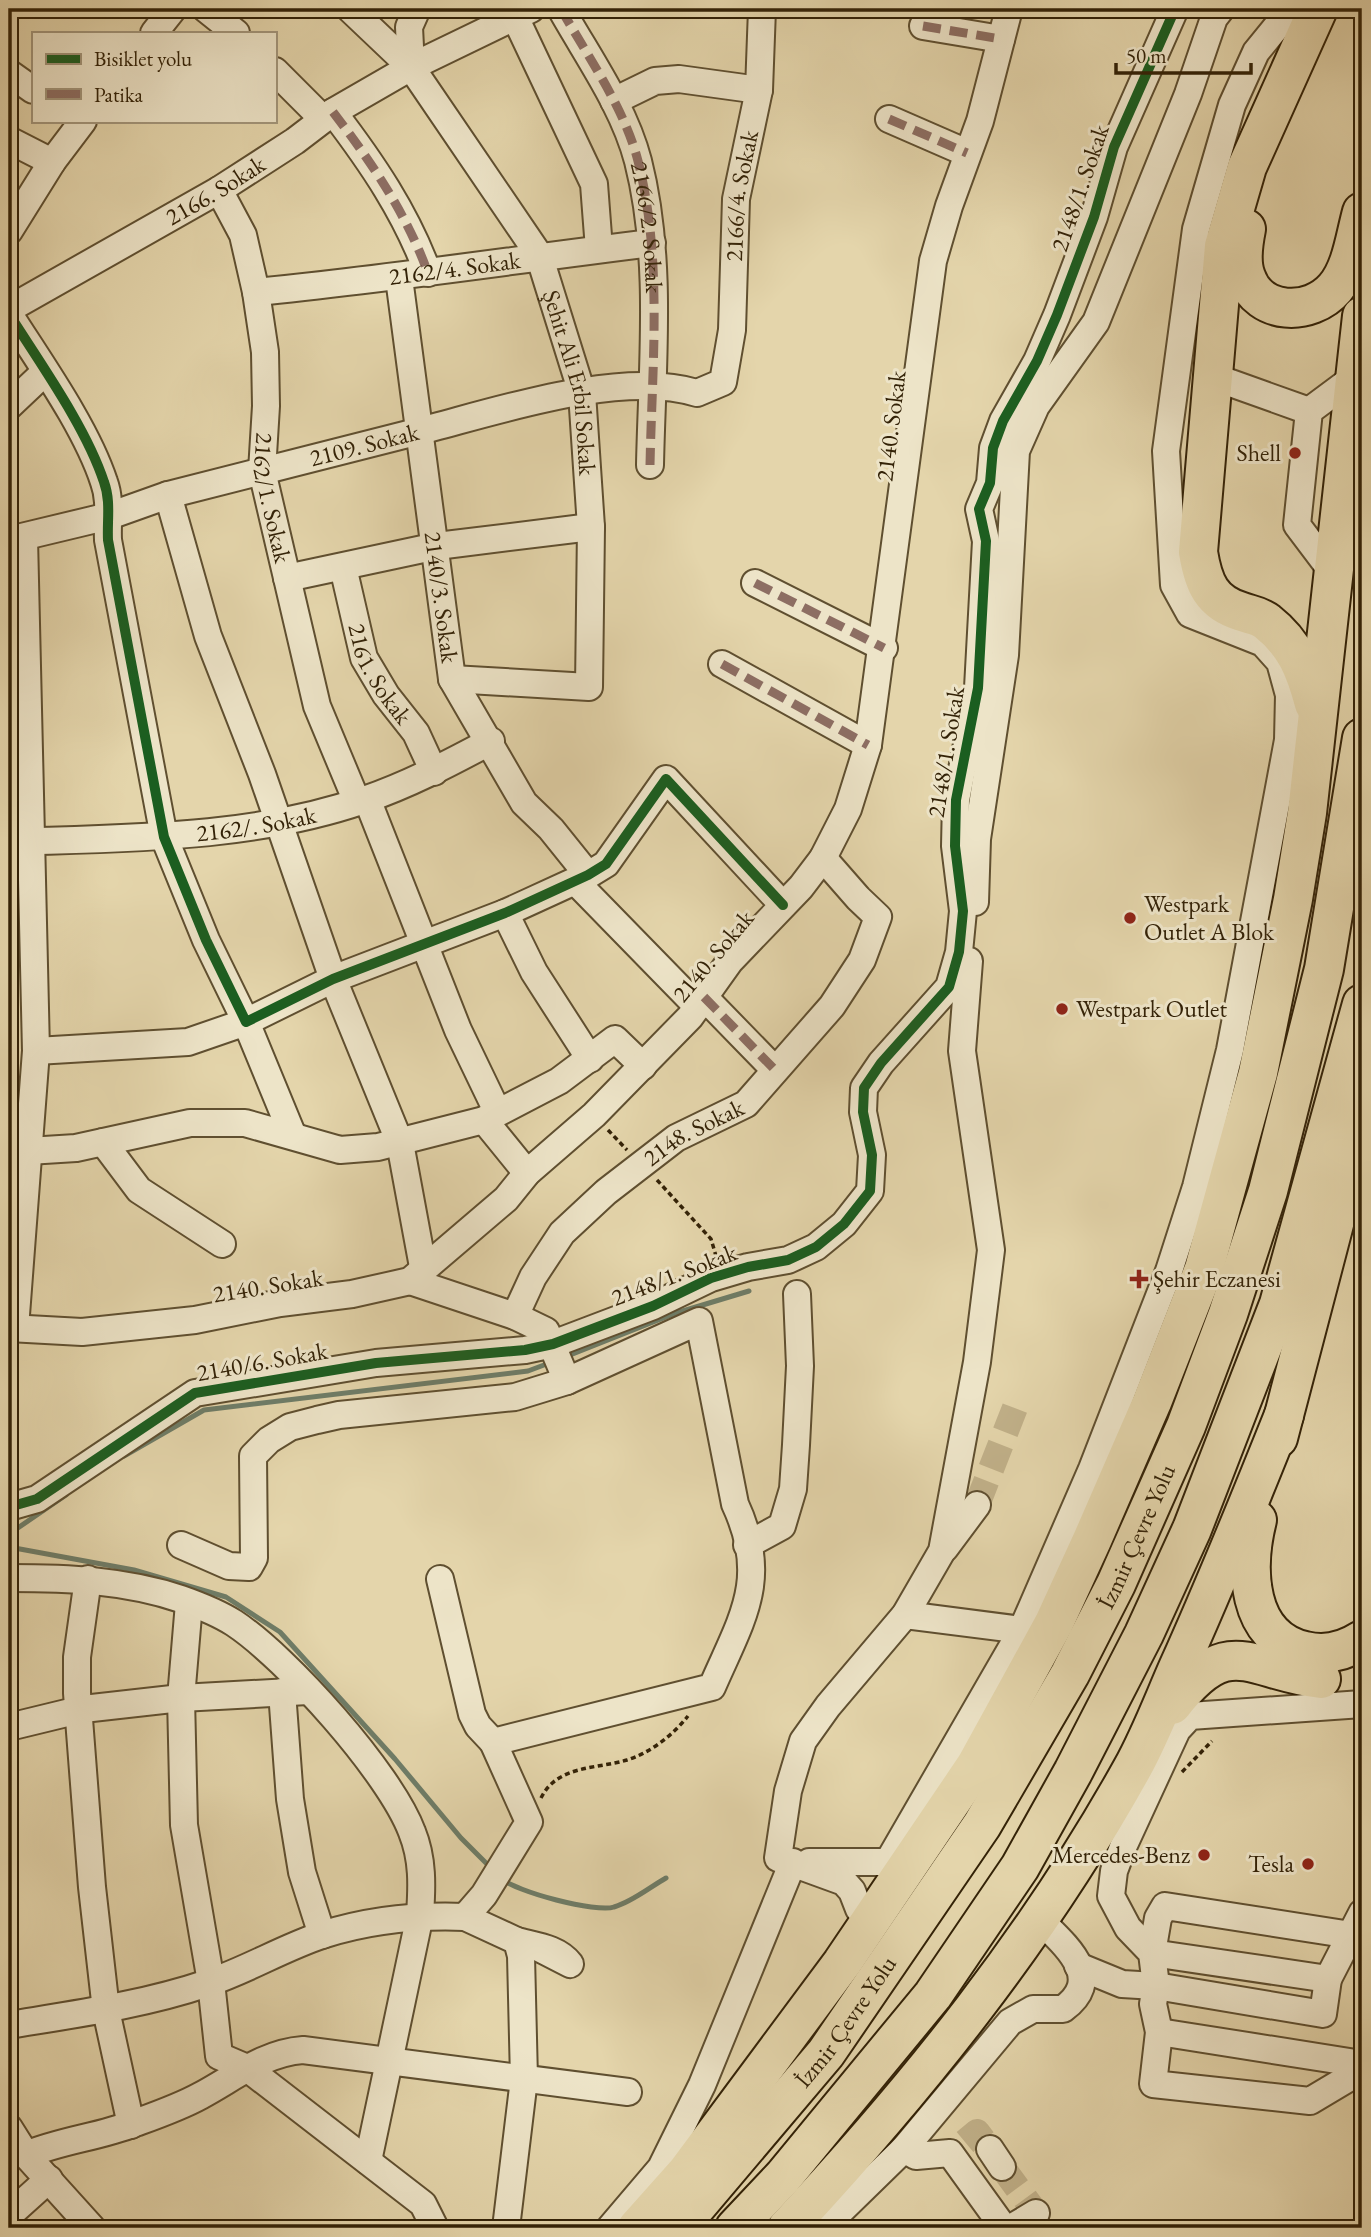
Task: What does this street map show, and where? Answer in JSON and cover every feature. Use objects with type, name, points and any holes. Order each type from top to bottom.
[{"type":"highway","points":[[1316,712],[1307,675],[1296,651],[1265,620],[1227,608],[1211,595],[1201,575],[1198,552],[1224,246],[1247,167],[1318,9]]},
{"type":"highway","points":[[1342,9],[1248,223],[1242,249],[1245,277],[1257,296],[1268,304],[1285,309],[1318,301],[1334,289],[1347,270],[1362,212]]},
{"type":"highway","points":[[637,2228],[686,2173],[744,2095],[917,1856],[976,1765],[1059,1612],[1152,1402],[1204,1269],[1258,1073],[1285,942],[1307,813],[1316,712],[1362,316]]},
{"type":"highway","name":"İzmir Çevre Yolu","points":[[678,2228],[826,2053],[982,1825],[1070,1674],[1116,1584],[1186,1426],[1228,1314],[1268,1191],[1324,969],[1362,738]]},
{"type":"highway","name":"İzmir Çevre Yolu","points":[[734,2228],[783,2177],[933,1995],[1020,1867],[1144,1634],[1192,1529],[1274,1316],[1323,1152],[1362,1004]]},
{"type":"highway","points":[[1362,1116],[1255,1529],[1251,1564],[1252,1594],[1259,1615],[1271,1634],[1291,1648],[1315,1654],[1339,1652],[1362,1640]]},
{"type":"highway","points":[[787,2228],[971,2016],[1039,1919],[1133,1768],[1222,1572],[1284,1415]]},
{"type":"highway","points":[[1149,1735],[1190,1682],[1224,1660],[1255,1661],[1300,1676],[1325,1679],[1362,1669]]},
{"type":"street","points":[[155,32],[173,9]]},
{"type":"street","points":[[206,9],[235,32]]},
{"type":"street","name":"Şehit Ali Erbil Sokak","points":[[350,9],[411,67],[539,255],[582,393],[591,527],[589,687],[452,679]]},
{"type":"street","points":[[411,67],[409,27],[417,9]]},
{"type":"street","name":"2166/2. Sokak","points":[[561,9],[614,101],[638,159],[652,243],[650,465]]},
{"type":"street","name":"2166/4. Sokak","points":[[723,382],[732,330],[736,199],[759,90],[762,9]]},
{"type":"street","name":"2140. Sokak","points":[[12,1328],[82,1332],[195,1320],[280,1303],[352,1294],[416,1274],[506,1199],[527,1173],[594,1115],[643,1066],[701,1002],[730,961],[823,858],[848,809],[868,744],[884,648],[933,261],[967,153],[980,121],[1009,9]]},
{"type":"street","name":"2148/1. Sokak","points":[[553,1344],[653,1306],[723,1275],[788,1260],[816,1247],[844,1224],[870,1191],[872,1155],[863,1112],[863,1088],[881,1063],[949,987],[959,952],[963,911],[955,846],[956,800],[978,688],[986,541],[979,509],[990,483],[993,448],[1003,421],[1037,361],[1057,315],[1094,217],[1114,147],[1175,9]]},
{"type":"street","points":[[942,1551],[977,1362],[991,1250],[962,1051],[964,1000],[974,917],[977,839],[1005,655],[1016,451],[1036,407],[1096,322],[1188,94],[1214,18],[1221,9]]},
{"type":"street","points":[[744,2095],[888,1862],[1022,1630],[1092,1469],[1170,1271],[1196,1187],[1230,1050],[1287,740],[1287,681],[1280,662],[1262,643],[1190,614],[1174,585],[1166,451],[1196,229],[1233,105],[1256,52],[1291,9]]},
{"type":"street","points":[[523,13],[594,184],[599,249]]},
{"type":"street","name":"2166. Sokak","points":[[9,312],[219,190],[295,141],[328,116],[411,67],[523,13]]},
{"type":"street","points":[[923,26],[1001,39]]},
{"type":"street","points":[[276,72],[328,116],[369,160],[415,238],[428,273]]},
{"type":"street","points":[[9,73],[32,89]]},
{"type":"street","points":[[614,101],[655,81],[679,79],[759,90]]},
{"type":"street","points":[[889,119],[967,153]]},
{"type":"street","points":[[9,231],[80,122]]},
{"type":"street","points":[[9,140],[52,162]]},
{"type":"street","name":"2162/1. Sokak","points":[[219,190],[243,235],[256,292],[265,352],[266,406],[262,471],[317,706],[362,801],[424,945],[491,1116],[527,1173]]},
{"type":"street","name":"2162/4. Sokak","points":[[256,292],[399,278],[539,255],[652,243]]},
{"type":"street","name":"2140/3. Sokak","points":[[399,278],[437,546],[452,679],[491,741],[524,803],[551,829],[582,878],[701,1002],[775,1070]]},
{"type":"street","points":[[9,312],[90,450],[104,482],[109,516],[108,540],[164,837],[206,940],[246,1021],[293,1136]]},
{"type":"street","points":[[9,407],[45,372]]},
{"type":"street","points":[[1211,376],[1309,411]]},
{"type":"street","points":[[1334,575],[1297,525],[1309,411],[1356,376]]},
{"type":"street","name":"2109. Sokak","points":[[17,539],[109,516],[168,495],[562,395],[652,384],[676,386],[697,393],[723,382]]},
{"type":"street","points":[[168,495],[208,636],[279,821],[333,979],[400,1143],[416,1274],[515,1315],[546,1331],[567,1381]]},
{"type":"street","points":[[287,578],[437,546],[591,527]]},
{"type":"street","points":[[12,1328],[36,1051],[20,841],[17,539]]},
{"type":"street","name":"2161. Sokak","points":[[343,567],[364,659],[386,695],[416,733],[434,772]]},
{"type":"street","points":[[755,583],[884,648]]},
{"type":"street","points":[[722,664],[868,744]]},
{"type":"street","name":"2162/. Sokak","points":[[20,841],[164,837],[279,821],[362,801],[434,772],[491,741]]},
{"type":"street","points":[[36,1051],[188,1042],[246,1021],[333,979],[505,913],[582,878],[606,864],[666,779],[783,905]]},
{"type":"street","name":"2148. Sokak","points":[[515,1315],[533,1277],[562,1233],[640,1163],[676,1138],[746,1104],[832,1006],[862,960],[878,917],[823,858]]},
{"type":"street","points":[[505,913],[541,983],[590,1059]]},
{"type":"street","points":[[1246,961],[1285,942]]},
{"type":"street","points":[[28,1152],[103,1143],[190,1123],[245,1123],[340,1150],[400,1143],[491,1116],[559,1081],[615,1040],[643,1066]]},
{"type":"street","points":[[103,1143],[139,1190],[222,1244]]},
{"type":"street","points":[[747,1545],[782,1526],[793,1489],[800,1366],[797,1294]]},
{"type":"street","points":[[181,1545],[229,1566],[249,1567],[254,1558],[253,1456],[269,1440],[290,1427],[339,1415],[515,1397],[567,1381],[699,1321],[732,1491],[746,1533],[753,1575],[746,1610],[712,1688],[493,1742]]},
{"type":"street","name":"2140/6. Sokak","points":[[9,1507],[37,1499],[195,1393],[376,1363],[525,1350],[553,1344]]},
{"type":"street","points":[[859,1909],[852,1891],[844,1882],[778,1858],[788,1791],[803,1741],[828,1706],[905,1615],[942,1551],[977,1505]]},
{"type":"street","points":[[9,1577],[88,1579],[189,1603],[233,1623],[276,1658],[295,1691],[385,1783],[412,1832],[423,1877],[419,1915],[368,2161]]},
{"type":"street","points":[[88,1579],[77,1657],[78,1710],[92,1887],[106,2010],[131,2125]]},
{"type":"street","points":[[440,1580],[472,1714],[478,1726],[493,1742],[524,1832],[484,1895],[464,1917]]},
{"type":"street","points":[[189,1603],[181,1698],[184,1825],[211,1982],[219,2056],[247,2068],[423,2204],[435,2228]]},
{"type":"street","points":[[905,1615],[1022,1630]]},
{"type":"street","points":[[9,1727],[78,1710],[181,1698],[295,1691]]},
{"type":"street","points":[[295,1691],[290,1799],[302,1872],[322,1935]]},
{"type":"street","points":[[1328,1979],[1152,1953],[1128,1928],[1111,1896],[1114,1871],[1177,1730],[1190,1716],[1214,1712],[1362,1704]]},
{"type":"street","points":[[793,1862],[888,1862]]},
{"type":"street","points":[[610,2228],[661,2168],[702,2084],[793,1862]]},
{"type":"street","points":[[1039,1919],[1065,1945],[1079,1979],[1125,1996],[1155,1995],[1323,2014],[1328,1979],[1357,1924],[1166,1906],[1158,1918],[1152,1953],[1155,1995],[1159,2032],[1153,2084],[1310,2101],[1362,2070]]},
{"type":"street","points":[[9,2025],[106,2010],[211,1982],[322,1935],[419,1915],[464,1917],[525,1943],[521,1956],[524,2079],[506,2228]]},
{"type":"street","points":[[823,2228],[904,2149],[1010,2022],[1033,2009],[1063,2009],[1079,1979]]},
{"type":"street","points":[[1159,2032],[1362,2064]]},
{"type":"street","points":[[26,2155],[57,2142],[131,2125],[198,2097],[247,2068],[282,2052],[303,2050],[628,2092]]},
{"type":"street","points":[[9,2128],[26,2155],[92,2228]]},
{"type":"street","points":[[904,2149],[916,2156],[958,2147],[1004,2228]]},
{"type":"street","points":[[9,2214],[49,2179]]},
{"type":"street","points":[[1011,2228],[1036,2213]]},
{"type":"path","points":[[9,21],[20,9]]},
{"type":"path","points":[[594,1115],[690,1213],[711,1239],[723,1275]]},
{"type":"path","points":[[524,1832],[545,1790],[563,1774],[628,1760],[658,1744],[681,1725],[712,1688]]},
{"type":"waterway","points":[[565,1357],[676,1313],[749,1291]]},
{"type":"waterway","points":[[124,1456],[204,1410],[528,1371],[552,1362]]},
{"type":"waterway","points":[[9,1534],[66,1495]]},
{"type":"waterway","points":[[9,1547],[134,1570],[226,1597],[280,1632],[395,1759],[461,1838],[492,1869]]},
{"type":"waterway","points":[[501,1878],[509,1884],[538,1895],[605,1908],[627,1902],[666,1878]]},
{"type":"tunnel","points":[[977,1505],[1018,1400]]},
{"type":"tunnel","points":[[965,2142],[977,2132],[990,2149]]},
{"type":"tunnel","points":[[1002,2167],[1036,2213]]},
{"type":"marked path","points":[[561,9],[624,121],[638,161],[646,198],[651,236],[654,312],[650,465]]},
{"type":"marked path","points":[[923,26],[1001,39]]},
{"type":"marked path","points":[[333,112],[387,189],[428,273]]},
{"type":"marked path","points":[[889,119],[967,153]]},
{"type":"marked path","points":[[755,583],[884,648]]},
{"type":"marked path","points":[[722,664],[868,745]]},
{"type":"marked path","points":[[704,997],[775,1070]]},
{"type":"cycle path","points":[[9,1507],[37,1499],[195,1393],[376,1363],[525,1350],[553,1344],[653,1306],[711,1278],[748,1267],[788,1260],[816,1247],[844,1224],[870,1191],[872,1155],[863,1112],[864,1088],[881,1063],[949,987],[959,952],[963,911],[955,846],[956,800],[978,688],[986,541],[979,509],[990,483],[993,448],[1003,421],[1037,361],[1057,315],[1094,217],[1114,147],[1175,9]]},
{"type":"cycle path","points":[[9,314],[86,439],[104,482],[108,503],[108,540],[164,837],[206,940],[246,1022],[333,979],[505,913],[588,875],[606,864],[666,779],[783,905]]},
{"type":"place","name":"Shell","points":[[1295,453]]},
{"type":"place","name":"Westpark Outlet A Blok","points":[[1130,918]]},
{"type":"place","name":"Westpark Outlet","points":[[1062,1009]]},
{"type":"place","name":"Şehir Eczanesi","points":[[1139,1279]]},
{"type":"place","name":"Mercedes-Benz","points":[[1204,1855]]},
{"type":"place","name":"Tesla","points":[[1308,1864]]}]
